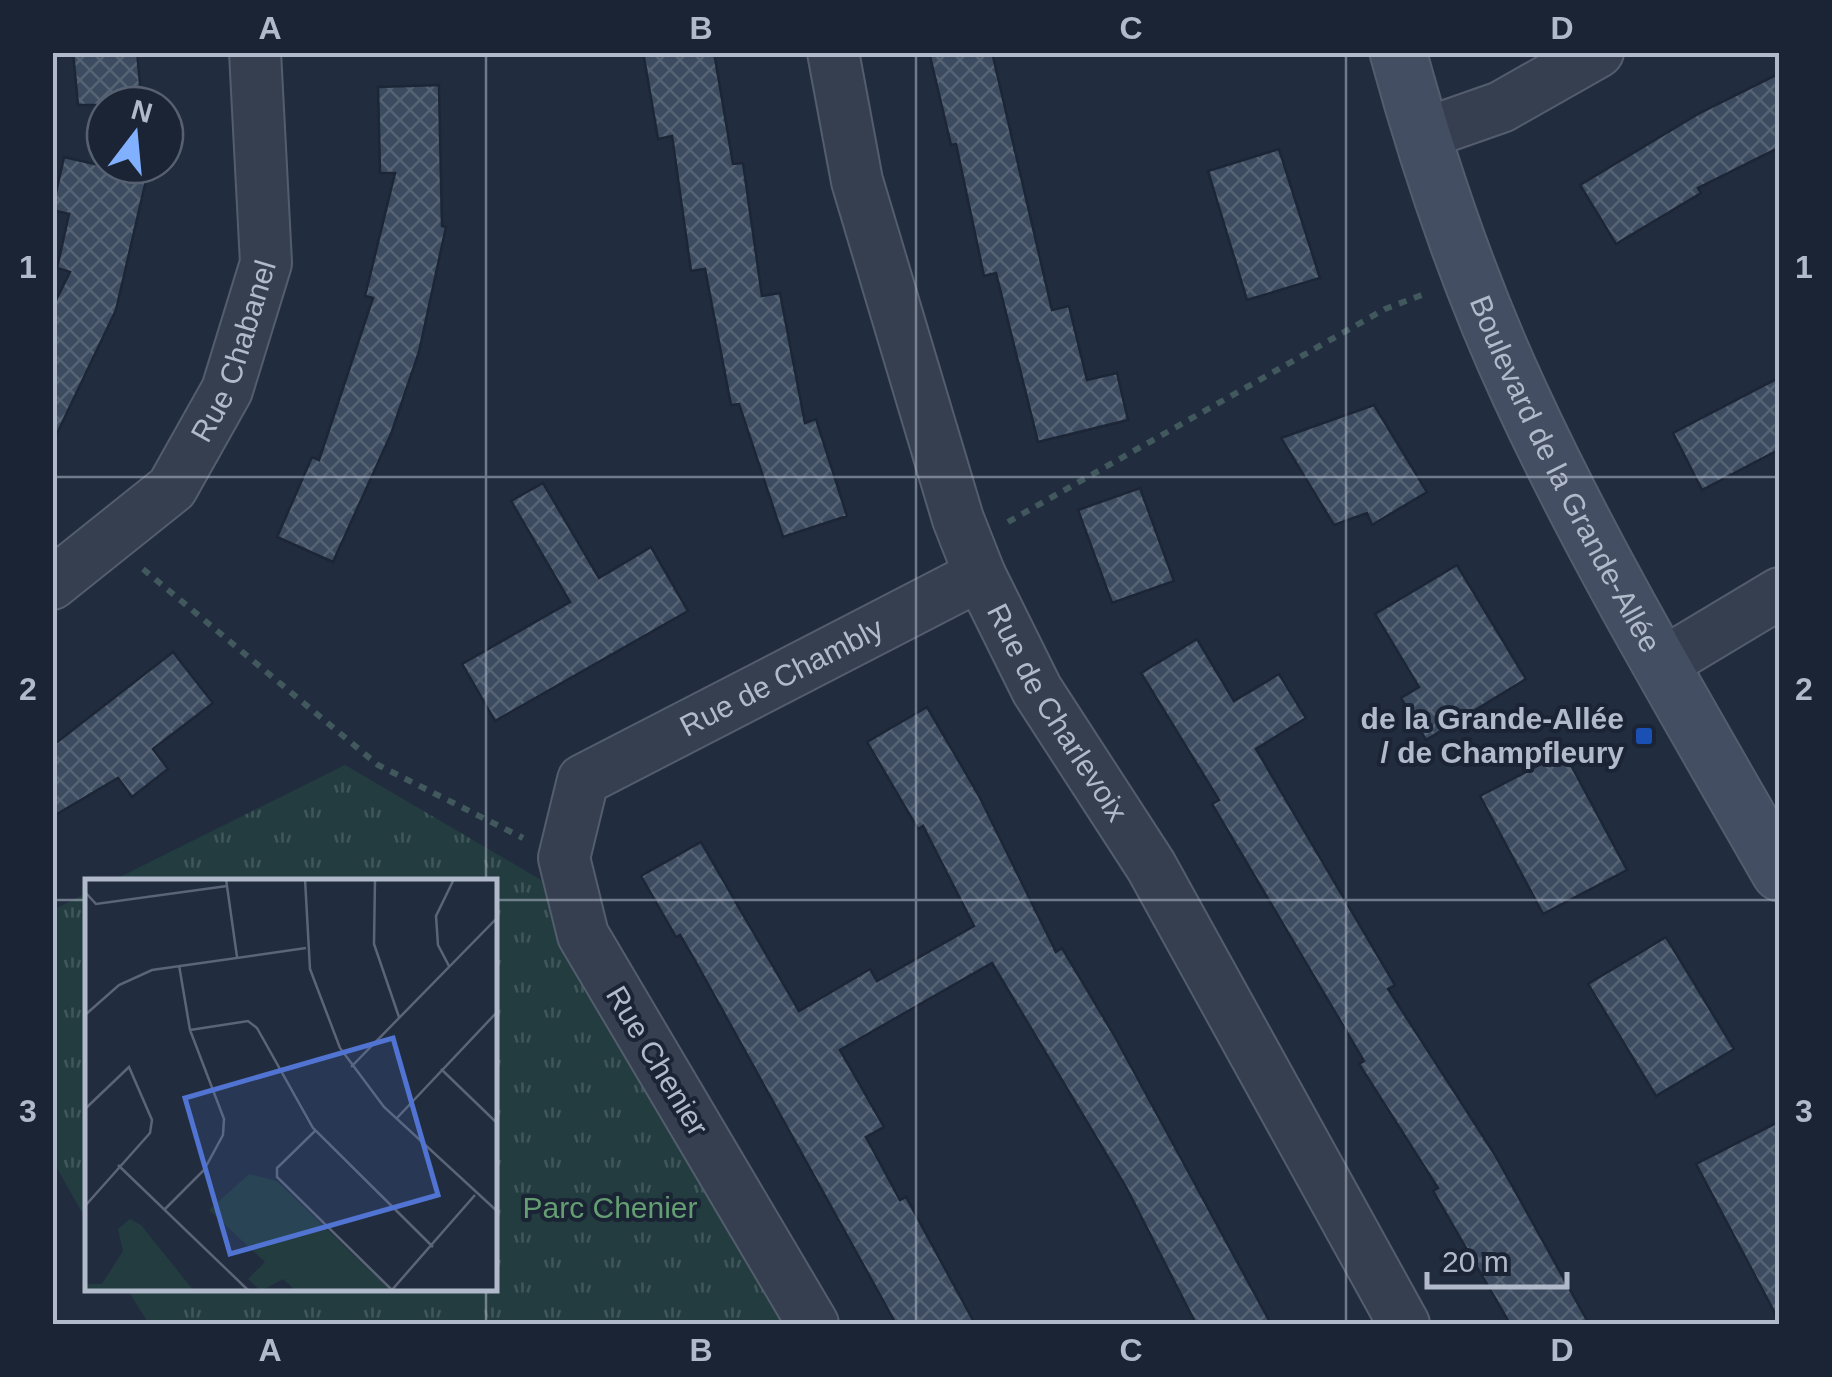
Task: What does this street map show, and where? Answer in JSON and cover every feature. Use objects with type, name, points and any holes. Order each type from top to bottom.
[{"type":"street","name":"Rue Chabanel","points":[[52,584],[172,488],[227,390],[266,263],[255,52]]},
{"type":"street","name":"Rue de Charlevoix","points":[[833,52],[858,181],[958,518],[980,575],[1037,690],[1151,866],[1404,1324]]},
{"type":"street","name":"Boulevard de la Grande-Allée","points":[[1398,52],[1421,135],[1471,278],[1518,391],[1660,664],[1780,873]]},
{"type":"street","points":[[1421,135],[1501,107],[1598,52]]},
{"type":"street","name":"Rue de Chambly","points":[[583,780],[980,575]]},
{"type":"street","points":[[1660,664],[1780,593]]},
{"type":"street","name":"Rue Chenier","points":[[583,780],[564,858],[582,935],[813,1324]]},
{"type":"path","points":[[1002,525],[1384,309],[1422,295]]},
{"type":"path","points":[[108,539],[378,765],[564,858]]},
{"type":"green space","name":"Parc Chenier","points":[[345,765],[553,887],[811,1324],[149,1324],[129,1292],[498,1292],[498,879],[116,879]]},
{"type":"green space","points":[[85,894],[85,1217],[53,1161],[53,910]]},
{"type":"building","points":[[73,52],[137,52],[140,85],[85,85],[85,105],[78,105]]},
{"type":"building","points":[[643,52],[714,52],[733,164],[743,163],[762,296],[780,293],[805,423],[816,419],[847,516],[783,537],[739,404],[731,405],[705,269],[691,271],[672,136],[658,139]]},
{"type":"building","points":[[929,52],[992,52],[1052,310],[1069,306],[1087,380],[1117,373],[1128,420],[1038,442],[996,273],[984,276],[956,144],[951,145]]},
{"type":"building","points":[[1780,73],[1780,147],[1698,188],[1701,193],[1616,244],[1580,185],[1698,114]]},
{"type":"building","points":[[439,85],[442,226],[446,227],[419,352],[391,434],[333,562],[277,537],[312,457],[319,460],[373,298],[365,296],[395,173],[380,173],[378,87]]},
{"type":"building","points":[[1279,149],[1320,278],[1247,300],[1208,171]]},
{"type":"building","points":[[64,157],[85,162],[85,185],[145,185],[116,310],[52,444],[52,308],[70,272],[57,268],[69,214],[52,210]]},
{"type":"building","points":[[1780,377],[1780,449],[1702,490],[1673,433]]},
{"type":"building","points":[[1374,405],[1427,492],[1372,525],[1367,513],[1334,525],[1281,438]]},
{"type":"building","points":[[543,483],[599,578],[651,547],[688,611],[495,721],[462,664],[570,602],[511,501]]},
{"type":"building","points":[[1140,488],[1174,581],[1112,603],[1078,510]]},
{"type":"building","points":[[1457,565],[1526,679],[1426,740],[1401,698],[1419,687],[1375,614]]},
{"type":"building","points":[[1197,639],[1234,701],[1279,674],[1306,718],[1256,749],[1395,985],[1388,989],[1495,1155],[1589,1324],[1510,1324],[1433,1191],[1438,1188],[1359,1064],[1364,1061],[1212,804],[1219,800],[1141,673]]},
{"type":"building","points":[[173,652],[213,703],[153,749],[168,769],[132,797],[118,778],[52,817],[52,746]]},
{"type":"building","points":[[927,707],[978,794],[1056,952],[1062,948],[1114,1035],[1271,1324],[1196,1324],[1126,1187],[992,963],[840,1050],[884,1127],[866,1137],[900,1200],[906,1197],[975,1324],[896,1324],[693,957],[680,935],[676,937],[641,876],[701,842],[799,1011],[870,969],[877,981],[974,926],[923,826],[918,829],[867,742]]},
{"type":"building","points":[[1564,752],[1627,870],[1543,914],[1480,796]]},
{"type":"building","points":[[1666,937],[1734,1049],[1656,1096],[1588,984]]},
{"type":"building","points":[[1780,1121],[1780,1323],[1696,1164]]},
{"type":"place","name":"de la Grande-Allée / de Champfleury","points":[[1644,736]]}]
